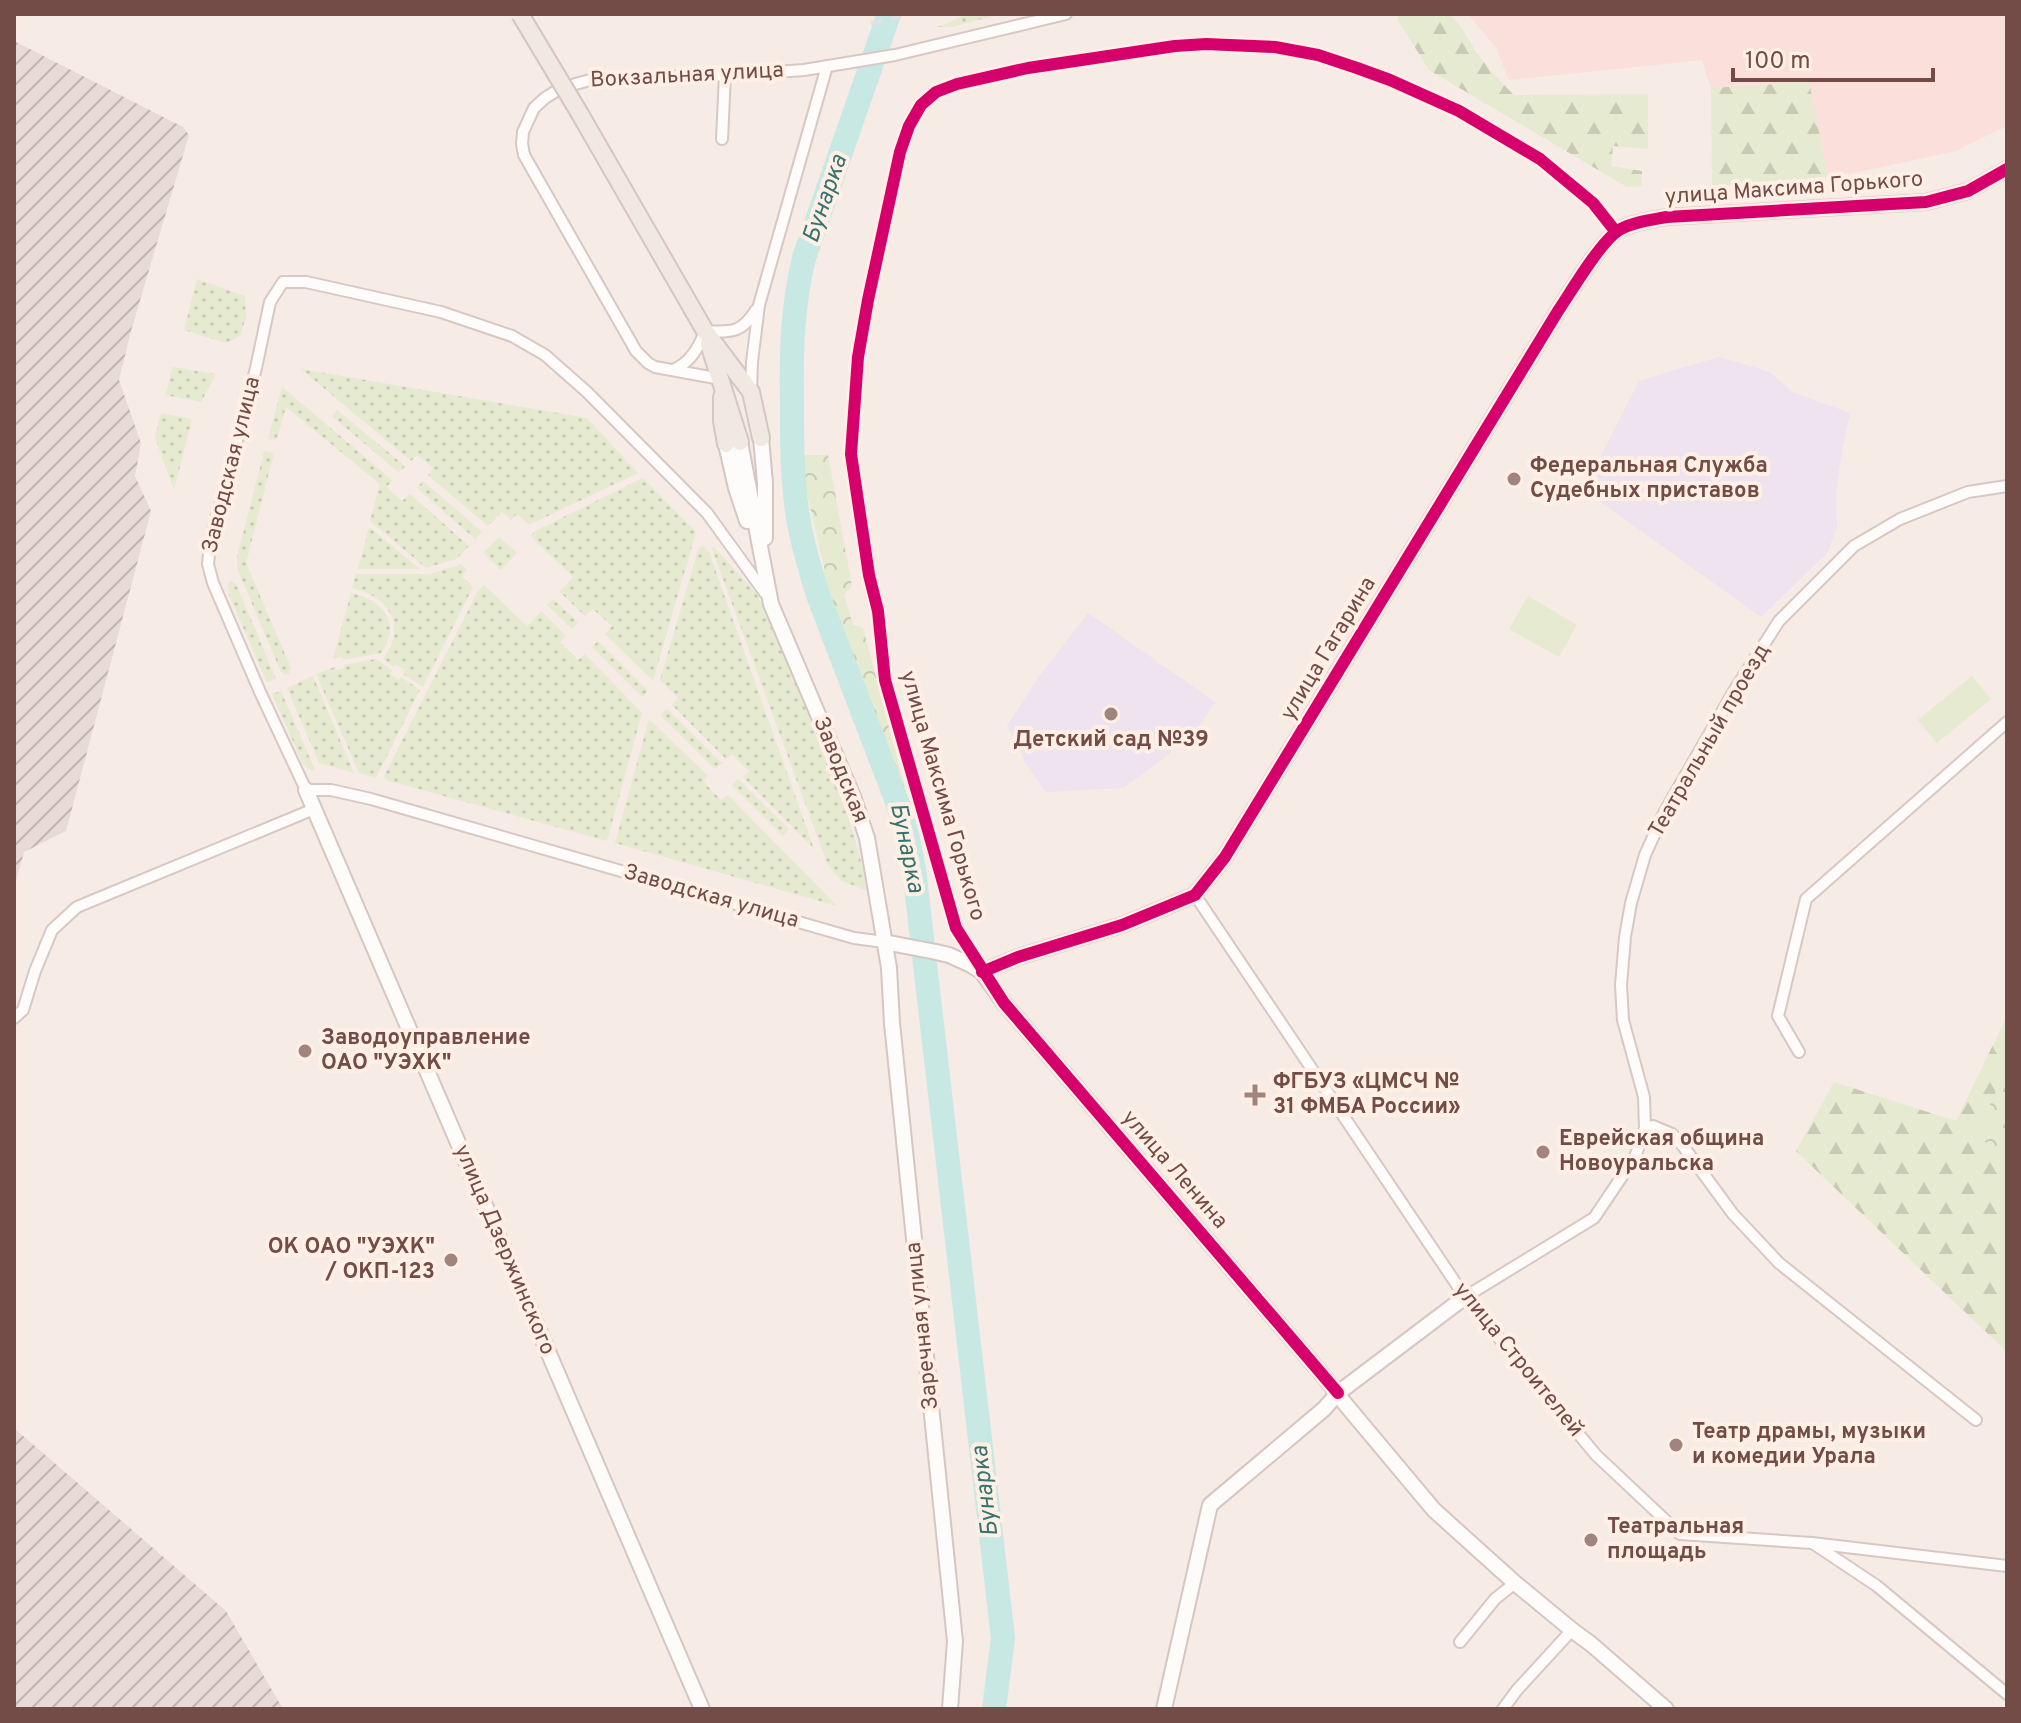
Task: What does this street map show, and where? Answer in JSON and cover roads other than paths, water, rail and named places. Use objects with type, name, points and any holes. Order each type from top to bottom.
[{"type":"main road","points":[[520,14],[705,331],[751,392],[744,441]]},
{"type":"main road","name":"улица Максима Горького","points":[[1616,232],[1667,217],[1926,202],[1968,191],[2003,172]]},
{"type":"main road","name":"улица Гагарина","points":[[982,972],[1018,957],[1122,925],[1195,895],[1225,857],[1558,311],[1616,232]]},
{"type":"main road","points":[[705,331],[744,441]]},
{"type":"main road","name":"Заводская","points":[[744,441],[771,604],[854,799],[867,838],[884,942]]},
{"type":"main road","name":"улица Дзержинского","points":[[306,790],[702,1709]]},
{"type":"main road","points":[[884,942],[949,955],[982,972]]},
{"type":"main road","name":"Заречная улица","points":[[884,942],[955,1641],[950,1709]]},
{"type":"main road","name":"улица Ленина","points":[[982,972],[1004,1003],[1338,1393],[1434,1510],[1515,1583],[1666,1709]]},
{"type":"main road","points":[[1164,1709],[1210,1505],[1324,1409],[1338,1393],[1465,1297]]},
{"type":"street","name":"Вокзальная улица","points":[[721,379],[655,367],[636,351],[524,155],[523,132],[534,108],[561,88],[594,79],[804,70],[895,55],[1066,14]]},
{"type":"street","name":"улица Максима Горького","points":[[982,972],[956,928],[885,680],[878,611],[869,575],[851,454],[855,385],[868,300],[900,152],[921,105],[936,92],[957,84],[1042,66],[1175,46],[1275,47],[1318,55],[1357,68],[1459,111],[1540,159],[1585,196],[1616,232]]},
{"type":"street","points":[[751,392],[759,305],[827,66]]},
{"type":"street","points":[[722,139],[725,75]]},
{"type":"street","name":"Заводская улица","points":[[771,604],[762,587],[707,513],[587,392],[545,355],[512,336],[441,312],[306,282],[283,282],[270,302],[210,543],[208,564],[213,583],[260,692],[306,790],[331,790],[371,799],[854,938],[884,942]]},
{"type":"street","points":[[673,370],[687,362],[705,331],[740,329],[748,323],[759,305]]},
{"type":"street","name":"Театральный проезд","points":[[1465,1297],[1594,1218],[1642,1143],[1644,1097],[1623,1020],[1621,985],[1631,903],[1645,855],[1664,813],[1734,691],[1779,621],[1854,546],[1900,519],[1968,492],[2007,486]]},
{"type":"street","points":[[1799,1052],[1778,1016],[1806,899],[2007,722]]},
{"type":"street","points":[[14,1018],[23,1010],[52,930],[77,907],[314,809]]},
{"type":"street","name":"улица Строителей","points":[[1195,895],[1465,1297],[1596,1455],[1680,1534],[1812,1543],[2007,1566]]},
{"type":"street","points":[[1645,1128],[1653,1126],[1672,1134],[1733,1214],[1779,1263],[1976,1420]]},
{"type":"street","points":[[1812,1543],[1877,1586],[2007,1694]]},
{"type":"street","points":[[1460,1642],[1495,1599],[1515,1583]]},
{"type":"street","points":[[1503,1709],[1572,1630]]},
{"type":"waterway","name":"Бунарка","points":[[889,14],[800,276],[792,350],[794,479],[801,532],[818,595],[899,807],[914,869],[1003,1638],[994,1709]]},
{"type":"railway","points":[[871,23],[900,17]]},
{"type":"place","name":"Федеральная Служба Судебных приставов","points":[[1514,479]]},
{"type":"place","name":"Детский сад №39","points":[[1111,714]]},
{"type":"place","name":"Заводоуправление ОАО \"УЭХК\"","points":[[305,1051]]},
{"type":"place","name":"ФГБУЗ «ЦМСЧ № 31 ФМБА России»","points":[[1255,1095]]},
{"type":"place","name":"Еврейская община Новоуральска","points":[[1543,1152]]},
{"type":"place","name":"ОК ОАО \"УЭХК\" / ОКП-123","points":[[451,1260]]},
{"type":"place","name":"Театр драмы, музыки и комедии Урала","points":[[1676,1445]]},
{"type":"place","name":"Театральная площадь","points":[[1591,1540]]}]
